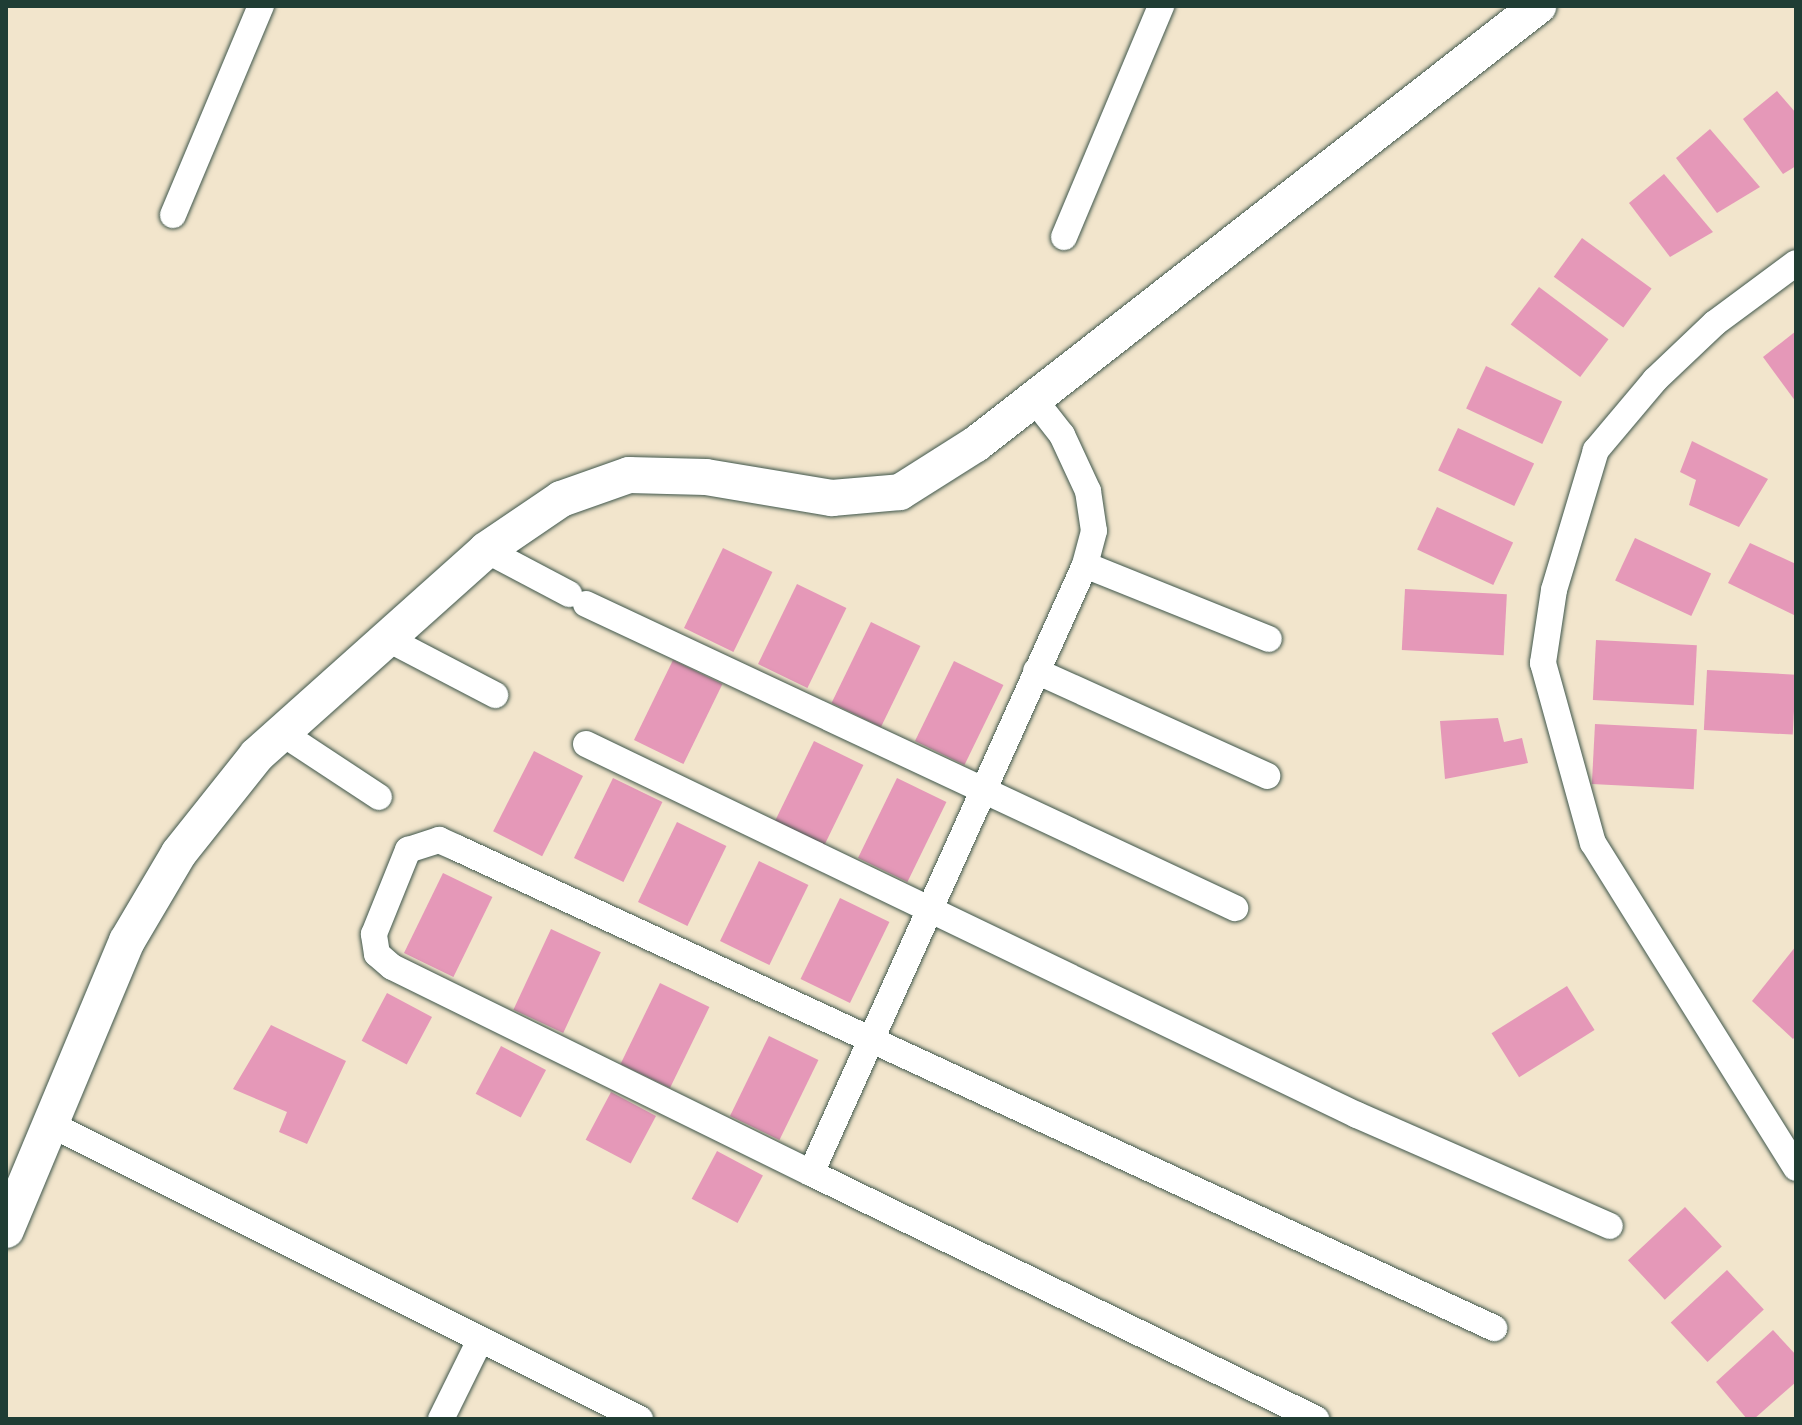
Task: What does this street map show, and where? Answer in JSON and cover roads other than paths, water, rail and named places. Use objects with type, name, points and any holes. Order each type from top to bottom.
[{"type":"street","points":[[173,215],[261,6]]},
{"type":"street","points":[[1064,237],[1161,6]]},
{"type":"street","points":[[6,1230],[48,1123],[127,941],[179,853],[257,755],[486,550],[561,499],[629,475],[706,477],[832,498],[900,492],[1033,398],[1538,6]]},
{"type":"street","points":[[1796,263],[1715,323],[1655,380],[1596,450],[1554,590],[1543,663],[1593,843],[1796,1168]]},
{"type":"street","points":[[811,1173],[981,788],[1085,565],[1094,531],[1088,491],[1062,435],[1033,398]]},
{"type":"street","points":[[486,550],[577,599],[1235,908]]},
{"type":"street","points":[[1085,565],[1269,639]]},
{"type":"street","points":[[388,639],[495,695]]},
{"type":"street","points":[[1036,671],[1267,776]]},
{"type":"street","points":[[282,733],[379,797]]},
{"type":"street","points":[[586,744],[1357,1115],[1610,1226]]},
{"type":"street","points":[[1316,1419],[392,967],[377,954],[374,934],[408,850],[439,840],[871,1037],[1310,1247],[1494,1328]]},
{"type":"street","points":[[48,1123],[479,1342],[640,1419]]},
{"type":"street","points":[[441,1419],[479,1342]]}]
